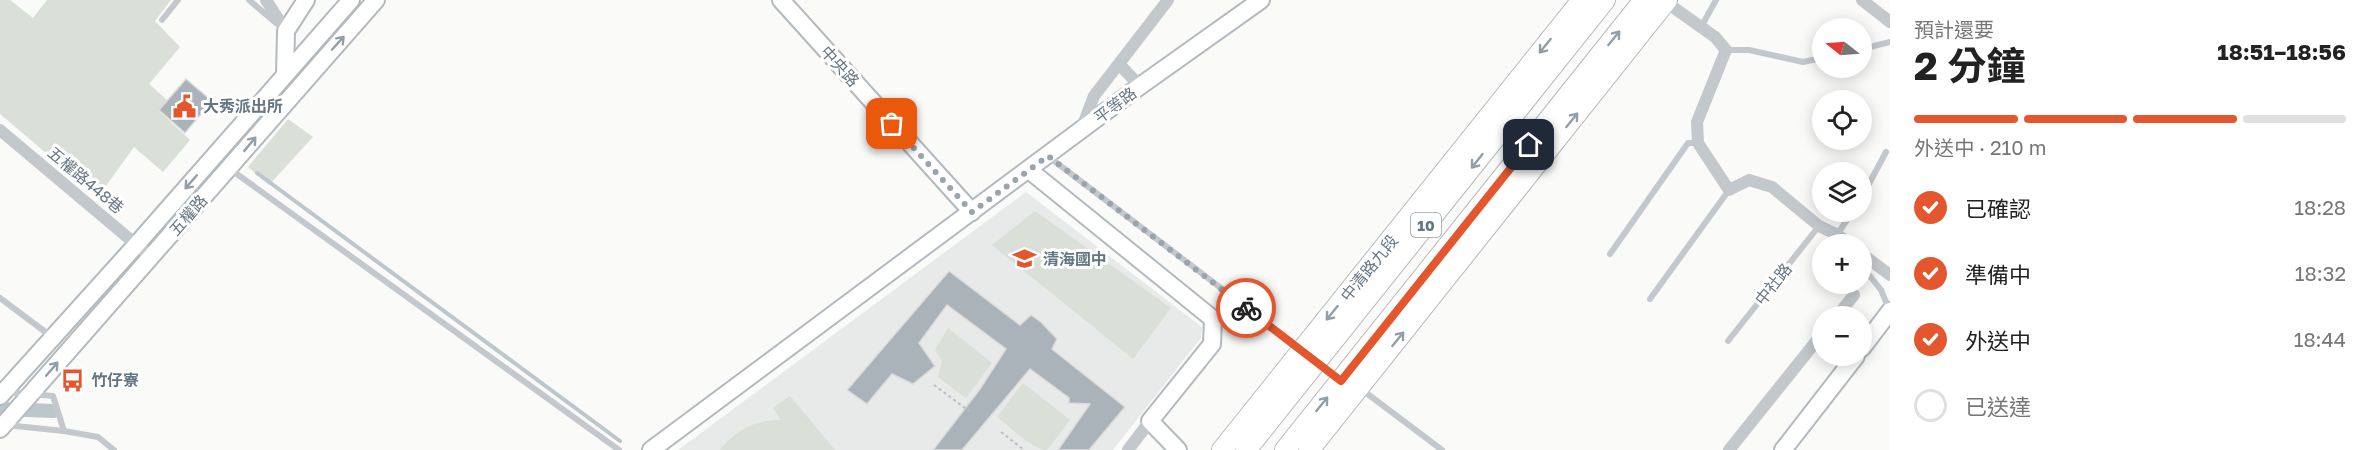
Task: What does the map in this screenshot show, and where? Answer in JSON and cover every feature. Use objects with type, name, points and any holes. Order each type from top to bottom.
[{"type":"main road","name":"中清路九段","points":[[1246,450],[1310,357],[1582,0]]},
{"type":"main road","name":"中清路九段","points":[[1222,450],[1310,357],[1605,0]]},
{"type":"main road","name":"10","points":[[1285,450],[1350,384],[1644,0]]},
{"type":"main road","points":[[1309,450],[1350,384],[1665,1]]},
{"type":"street","points":[[266,0],[286,31]]},
{"type":"street","points":[[299,86],[285,75],[286,31],[306,0]]},
{"type":"street","name":"五權路","points":[[1,393],[137,244],[351,0]]},
{"type":"street","name":"五權路","points":[[1,426],[376,0]]},
{"type":"street","name":"中央路","points":[[781,0],[972,212]]},
{"type":"street","points":[[1080,131],[1094,96],[1168,0]]},
{"type":"street","points":[[1862,0],[1890,22]]},
{"type":"street","name":"平等路","points":[[651,450],[1256,1]]},
{"type":"street","points":[[1665,1],[1715,37],[1726,50],[1697,122],[1698,143],[1729,190],[1749,180],[1772,187],[1832,234]]},
{"type":"street","points":[[1119,64],[1140,86]]},
{"type":"street","name":"五權路448巷","points":[[0,130],[151,257]]},
{"type":"street","points":[[1029,170],[1213,319],[1212,344],[1128,450]]},
{"type":"street","points":[[1872,262],[1890,275]]},
{"type":"street","points":[[1845,306],[1854,295]]},
{"type":"street","points":[[1872,335],[1890,311]]},
{"type":"street","points":[[1729,450],[1812,346]]},
{"type":"street","points":[[1783,450],[1848,366]]},
{"type":"street","points":[[1150,421],[1178,450]]},
{"type":"lane","points":[[162,20],[178,0]]},
{"type":"lane","points":[[249,0],[286,31]]},
{"type":"lane","points":[[1701,28],[1716,0]]},
{"type":"lane","points":[[1872,46],[1890,42]]},
{"type":"lane","points":[[1726,50],[1749,50],[1803,62],[1812,60]]},
{"type":"lane","points":[[1610,254],[1688,142],[1698,143]]},
{"type":"lane","points":[[1872,178],[1886,152]]},
{"type":"lane","points":[[1048,156],[1310,357],[1442,450]]},
{"type":"lane","points":[[229,168],[619,450]]},
{"type":"lane","points":[[1650,299],[1729,190]]},
{"type":"lane","name":"中社路","points":[[1728,341],[1819,226]]},
{"type":"lane","points":[[1872,279],[1881,290],[1890,311]]},
{"type":"lane","points":[[0,298],[52,338]]},
{"type":"lane","points":[[1,393],[53,396],[64,431]]},
{"type":"lane","points":[[1,426],[64,431],[98,437],[114,450]]},
{"type":"path","points":[[934,385],[969,411]]},
{"type":"path","points":[[1001,432],[1024,450]]},
{"type":"shaded area","points":[[0,0],[10,0],[33,18],[47,0],[171,0],[155,21],[180,47],[149,84],[167,100],[159,111],[190,140],[163,172],[134,147],[98,197],[0,114]]},
{"type":"shaded area","points":[[288,119],[313,137],[269,185],[248,167]]},
{"type":"shaded area","name":"清海國中","points":[[1026,192],[1202,327],[1201,338],[1113,450],[678,450]]},
{"type":"shaded area","points":[[1035,211],[1171,308],[1133,359],[992,245]]},
{"type":"shaded area","points":[[948,328],[992,363],[966,398],[938,377],[942,361],[935,350]]},
{"type":"shaded area","points":[[1023,383],[1070,420],[1047,450],[1028,442],[997,417]]},
{"type":"shaded area","points":[[790,396],[835,450],[720,450],[733,436],[747,427],[772,420],[781,420],[773,408]]},
{"type":"building","name":"大秀派出所","points":[[186,79],[212,101],[185,133],[159,110]]},
{"type":"building","points":[[949,271],[1020,325],[1031,315],[1041,322],[1057,339],[1052,349],[1125,407],[1089,450],[1058,450],[1090,404],[1069,403],[1069,398],[1030,369],[962,450],[933,450],[980,389],[1006,349],[947,305],[919,343],[935,366],[913,384],[892,374],[867,404],[847,390]]},
{"type":"waterway","points":[[257,173],[620,441]]},
{"type":"waterway","points":[[0,409],[53,411]]},
{"type":"way so far","points":[[892,124],[972,212],[1048,156],[1246,308]]},
{"type":"place","name":"大秀派出所","points":[[185,106]]},
{"type":"place","name":"清海國中","points":[[1025,259]]},
{"type":"place","name":"竹仔寮","points":[[73,380]]},
{"type":"route","points":[[1246,308],[1341,381],[1529,145]]}]
